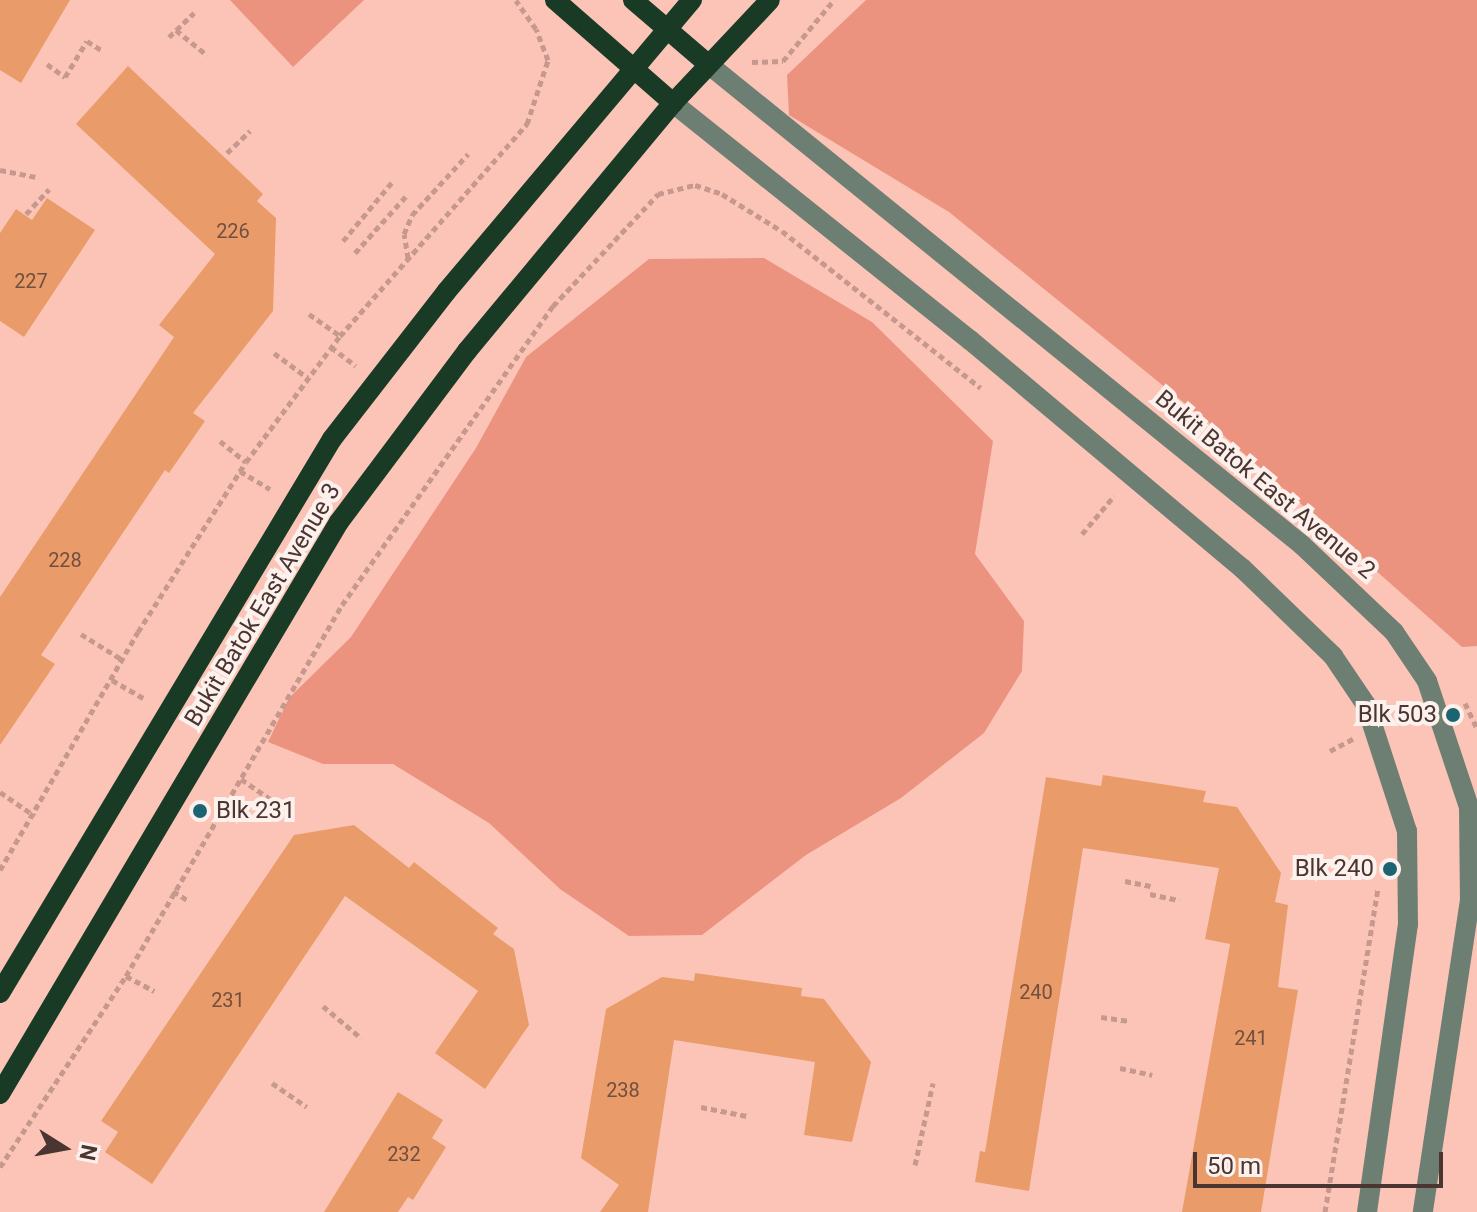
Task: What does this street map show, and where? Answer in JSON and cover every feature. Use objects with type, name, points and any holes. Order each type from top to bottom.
[{"type":"main road","points":[[555,0],[673,103]]},
{"type":"main road","points":[[633,0],[708,64]]},
{"type":"main road","name":"Bukit Batok East Avenue 3","points":[[0,993],[291,501],[332,439],[446,292],[692,0]]},
{"type":"main road","name":"Bukit Batok East Avenue 3","points":[[0,1094],[339,522],[467,351],[673,103],[770,0]]},
{"type":"street","name":"Bukit Batok East Avenue 2","points":[[708,64],[1302,545],[1394,632],[1427,681],[1469,807],[1470,900],[1423,1212]]},
{"type":"street","points":[[673,103],[970,340],[1242,568],[1333,656],[1366,705],[1407,831],[1408,924],[1367,1212]]},
{"type":"path","points":[[0,870],[35,816],[123,660],[246,462],[340,336],[527,124],[539,97],[548,60],[536,29],[516,0]]},
{"type":"path","points":[[752,62],[783,61],[834,0]]},
{"type":"path","points":[[169,37],[194,13]]},
{"type":"path","points":[[176,30],[207,55]]},
{"type":"path","points":[[47,64],[65,77],[87,41],[103,51]]},
{"type":"path","points":[[227,153],[250,131]]},
{"type":"path","points":[[408,258],[404,234],[412,215],[468,154]]},
{"type":"path","points":[[0,170],[35,177]]},
{"type":"path","points":[[343,241],[393,181]]},
{"type":"path","points":[[0,1167],[126,976],[342,605],[553,306],[658,194],[695,185],[734,202],[782,231],[992,396]]},
{"type":"path","points":[[26,214],[49,189]]},
{"type":"path","points":[[355,253],[408,194]]},
{"type":"path","points":[[309,314],[340,336]]},
{"type":"path","points":[[274,353],[308,378]]},
{"type":"path","points":[[220,441],[246,462]]},
{"type":"path","points":[[240,471],[291,501]]},
{"type":"path","points":[[1101,486],[1126,506]]},
{"type":"path","points":[[1082,534],[1114,496]]},
{"type":"path","points":[[81,634],[123,660]]},
{"type":"path","points":[[112,680],[166,712]]},
{"type":"path","points":[[1463,698],[1477,729]]},
{"type":"path","points":[[1351,727],[1361,746]]},
{"type":"path","points":[[241,779],[279,805]]},
{"type":"path","points":[[0,792],[35,816]]},
{"type":"path","points":[[1125,881],[1151,886]]},
{"type":"path","points":[[1325,1212],[1379,886]]},
{"type":"path","points":[[173,891],[189,901]]},
{"type":"path","points":[[1150,894],[1179,900]]},
{"type":"path","points":[[126,976],[154,991]]},
{"type":"path","points":[[323,1006],[361,1038]]},
{"type":"path","points":[[1101,1017],[1128,1021]]},
{"type":"path","points":[[1120,1068],[1152,1075]]},
{"type":"path","points":[[272,1083],[307,1107]]},
{"type":"path","points":[[915,1165],[933,1083]]},
{"type":"path","points":[[701,1107],[747,1116]]},
{"type":"shaded area","points":[[230,0],[364,0],[293,67]]},
{"type":"shaded area","points":[[866,0],[1477,0],[1477,646],[1462,647],[1214,427],[949,212],[789,115],[787,75]]},
{"type":"shaded area","points":[[764,258],[872,322],[993,441],[975,554],[1024,621],[1022,671],[984,733],[901,798],[806,855],[702,935],[629,936],[560,889],[489,823],[393,764],[323,764],[268,742],[289,698],[351,637],[476,448],[526,357],[649,259]]},
{"type":"building","points":[[0,0],[70,0],[21,83],[0,70]]},
{"type":"building","points":[[128,66],[263,194],[257,201],[276,218],[273,311],[193,413],[205,421],[169,473],[165,470],[41,655],[55,664],[0,745],[0,597],[174,337],[159,325],[215,254],[76,124]]},
{"type":"building","points":[[47,198],[95,230],[24,337],[0,321],[0,233],[16,209],[32,220]]},
{"type":"building","points":[[1103,775],[1206,791],[1203,802],[1237,807],[1281,873],[1275,902],[1288,905],[1278,987],[1298,990],[1261,1212],[1182,1212],[1230,944],[1205,939],[1219,868],[1083,848],[1029,1191],[975,1182],[980,1151],[985,1152],[1046,777],[1101,786]]},
{"type":"building","points":[[354,825],[409,868],[414,862],[498,928],[493,934],[514,949],[529,1025],[485,1089],[435,1053],[478,991],[345,896],[152,1184],[105,1152],[118,1132],[101,1121],[294,835]]},
{"type":"building","points":[[695,973],[802,988],[801,996],[824,999],[871,1062],[852,1142],[804,1135],[815,1062],[674,1040],[648,1212],[600,1212],[619,1185],[581,1158],[606,1009],[662,977],[694,981]]},
{"type":"building","points":[[398,1092],[443,1120],[432,1138],[446,1147],[413,1200],[408,1197],[398,1212],[324,1212]]},
{"type":"place","name":"Blk 503","points":[[1453,715]]},
{"type":"place","name":"Blk 231","points":[[200,811]]},
{"type":"place","name":"Blk 240","points":[[1390,869]]}]
